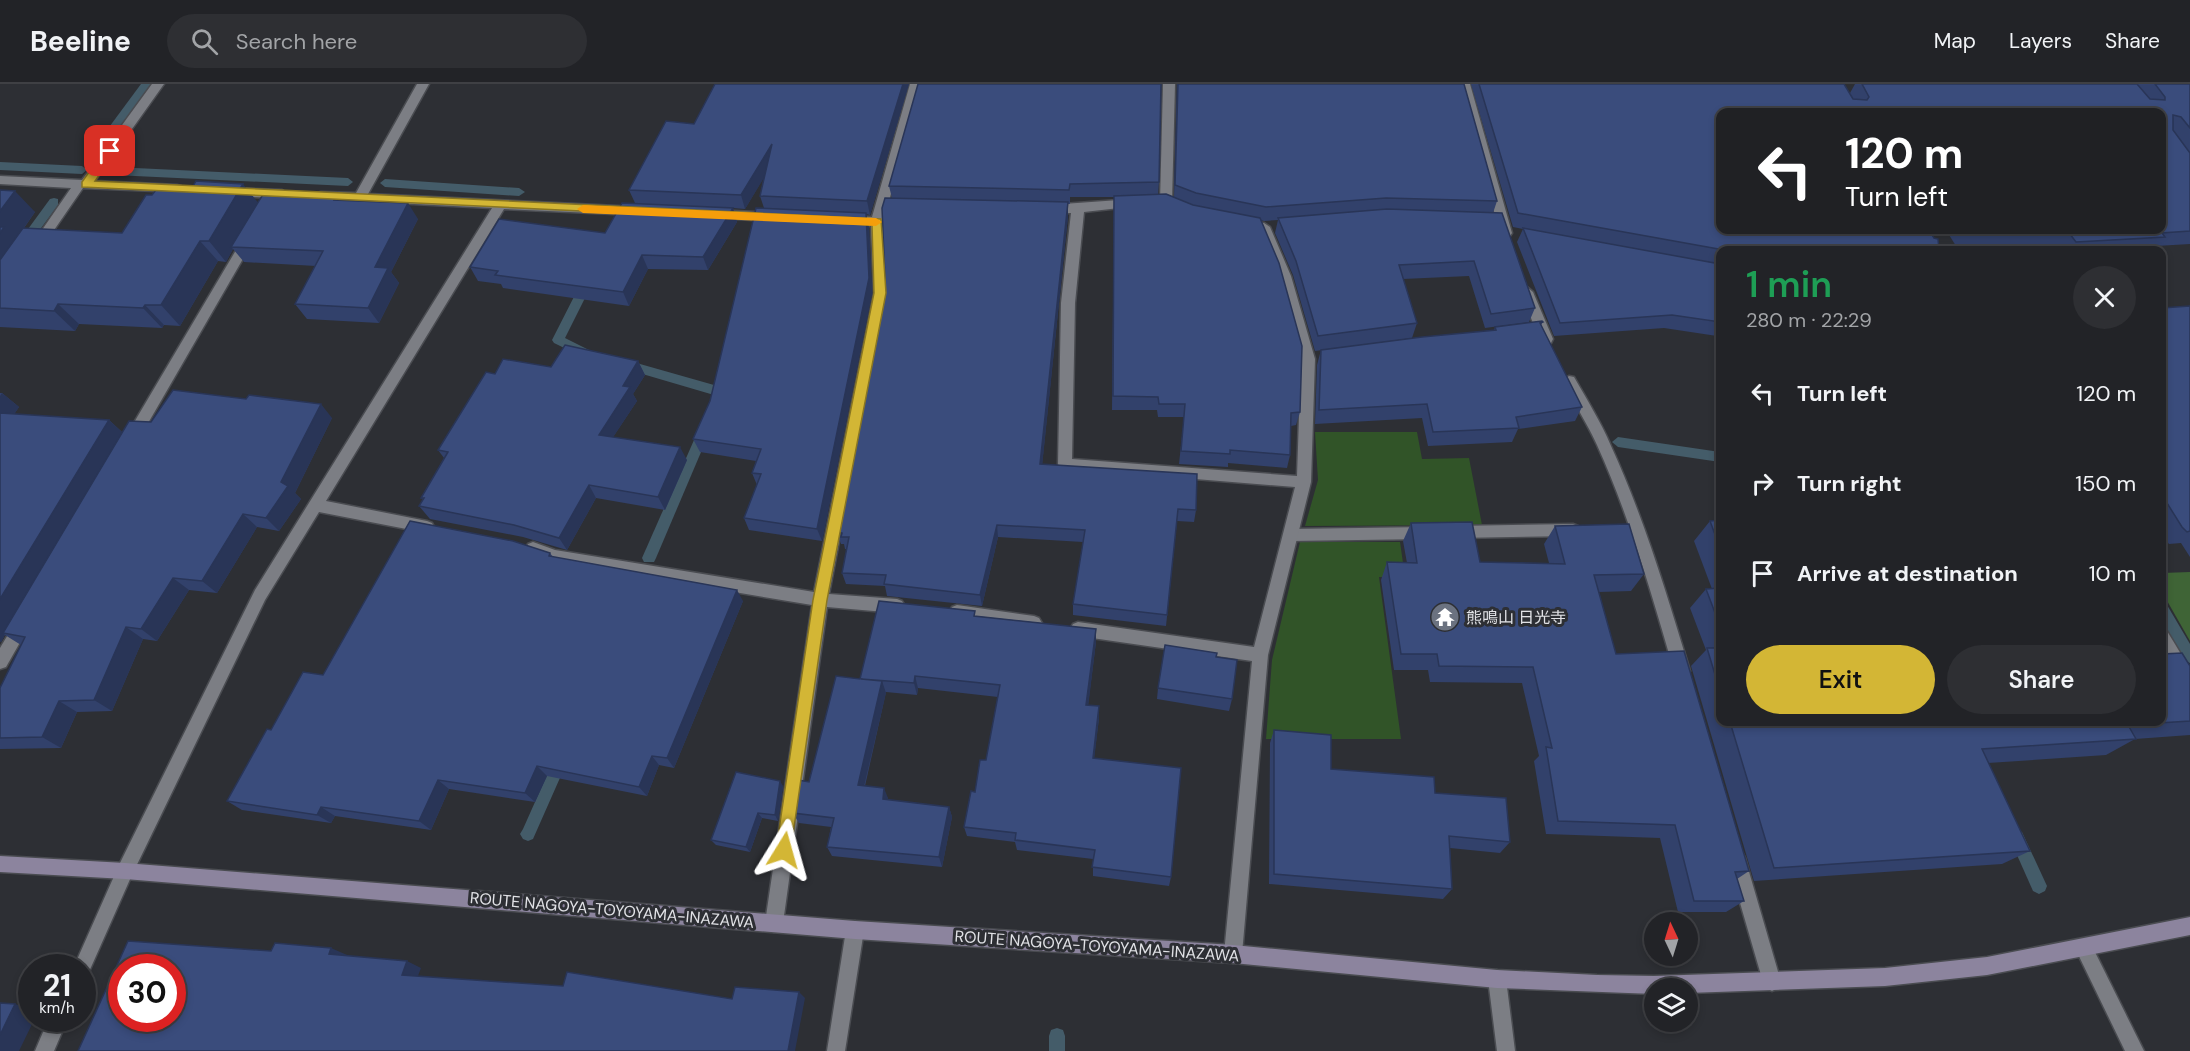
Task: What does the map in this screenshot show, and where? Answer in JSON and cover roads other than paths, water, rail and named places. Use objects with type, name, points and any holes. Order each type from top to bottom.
[{"type":"main road","name":"ROUTE NAGOYA-TOYOYAMA-INAZAWA","points":[[0,864],[125,871],[855,930],[1233,954],[1497,979],[1654,985],[1885,977],[1987,966],[2190,926]]},
{"type":"street","points":[[27,259],[158,84]]},
{"type":"street","points":[[360,198],[423,84]]},
{"type":"street","points":[[774,923],[820,600],[880,293],[877,222],[887,207],[916,84]]},
{"type":"street","points":[[1156,202],[1169,84]]},
{"type":"street","points":[[1464,84],[1506,231]]},
{"type":"street","points":[[0,180],[192,190]]},
{"type":"street","points":[[216,191],[272,199],[301,195],[653,212]]},
{"type":"street","points":[[1032,209],[1078,210],[1093,205],[1156,202],[1183,209]]},
{"type":"street","points":[[88,954],[125,871],[260,595],[500,205]]},
{"type":"street","points":[[1078,210],[1068,303],[1065,464],[1304,482]]},
{"type":"street","points":[[700,214],[783,218]]},
{"type":"street","points":[[830,220],[877,222]]},
{"type":"street","points":[[1233,221],[1270,227],[1314,358],[1304,482],[1260,655],[1233,954]]},
{"type":"street","points":[[125,448],[257,224]]},
{"type":"street","points":[[1521,275],[1534,328],[1551,348]]},
{"type":"street","points":[[1562,369],[1607,451],[1654,577],[1684,680]]},
{"type":"street","points":[[315,505],[439,529]]},
{"type":"street","points":[[1618,528],[1636,528]]},
{"type":"street","points":[[1291,536],[1585,529]]},
{"type":"street","points":[[518,544],[555,556],[820,600],[912,608]]},
{"type":"street","points":[[0,662],[30,611]]},
{"type":"street","points":[[946,611],[1260,655]]},
{"type":"street","points":[[2166,643],[2190,683]]},
{"type":"street","points":[[1731,841],[1772,982]]},
{"type":"street","points":[[836,1051],[855,930]]},
{"type":"street","points":[[2084,948],[2135,1051]]},
{"type":"street","points":[[1497,979],[1506,1051]]},
{"type":"street","points":[[44,1051],[53,1032]]},
{"type":"waterway","points":[[91,160],[146,84]]},
{"type":"waterway","points":[[0,166],[82,170]]},
{"type":"waterway","points":[[114,171],[348,182]]},
{"type":"waterway","points":[[385,183],[519,192]]},
{"type":"waterway","points":[[24,243],[54,202]]},
{"type":"waterway","points":[[585,353],[558,340],[586,284]]},
{"type":"waterway","points":[[626,365],[721,392],[718,399]]},
{"type":"waterway","points":[[649,558],[704,431]]},
{"type":"waterway","points":[[1618,442],[1716,456]]},
{"type":"waterway","points":[[2166,616],[2190,657]]},
{"type":"waterway","points":[[528,834],[560,762]]},
{"type":"waterway","points":[[2017,837],[2039,886]]},
{"type":"waterway","points":[[1057,1036],[1057,1051]]},
{"type":"place","name":"熊鳴山 日光寺","points":[[1445,617]]}]
